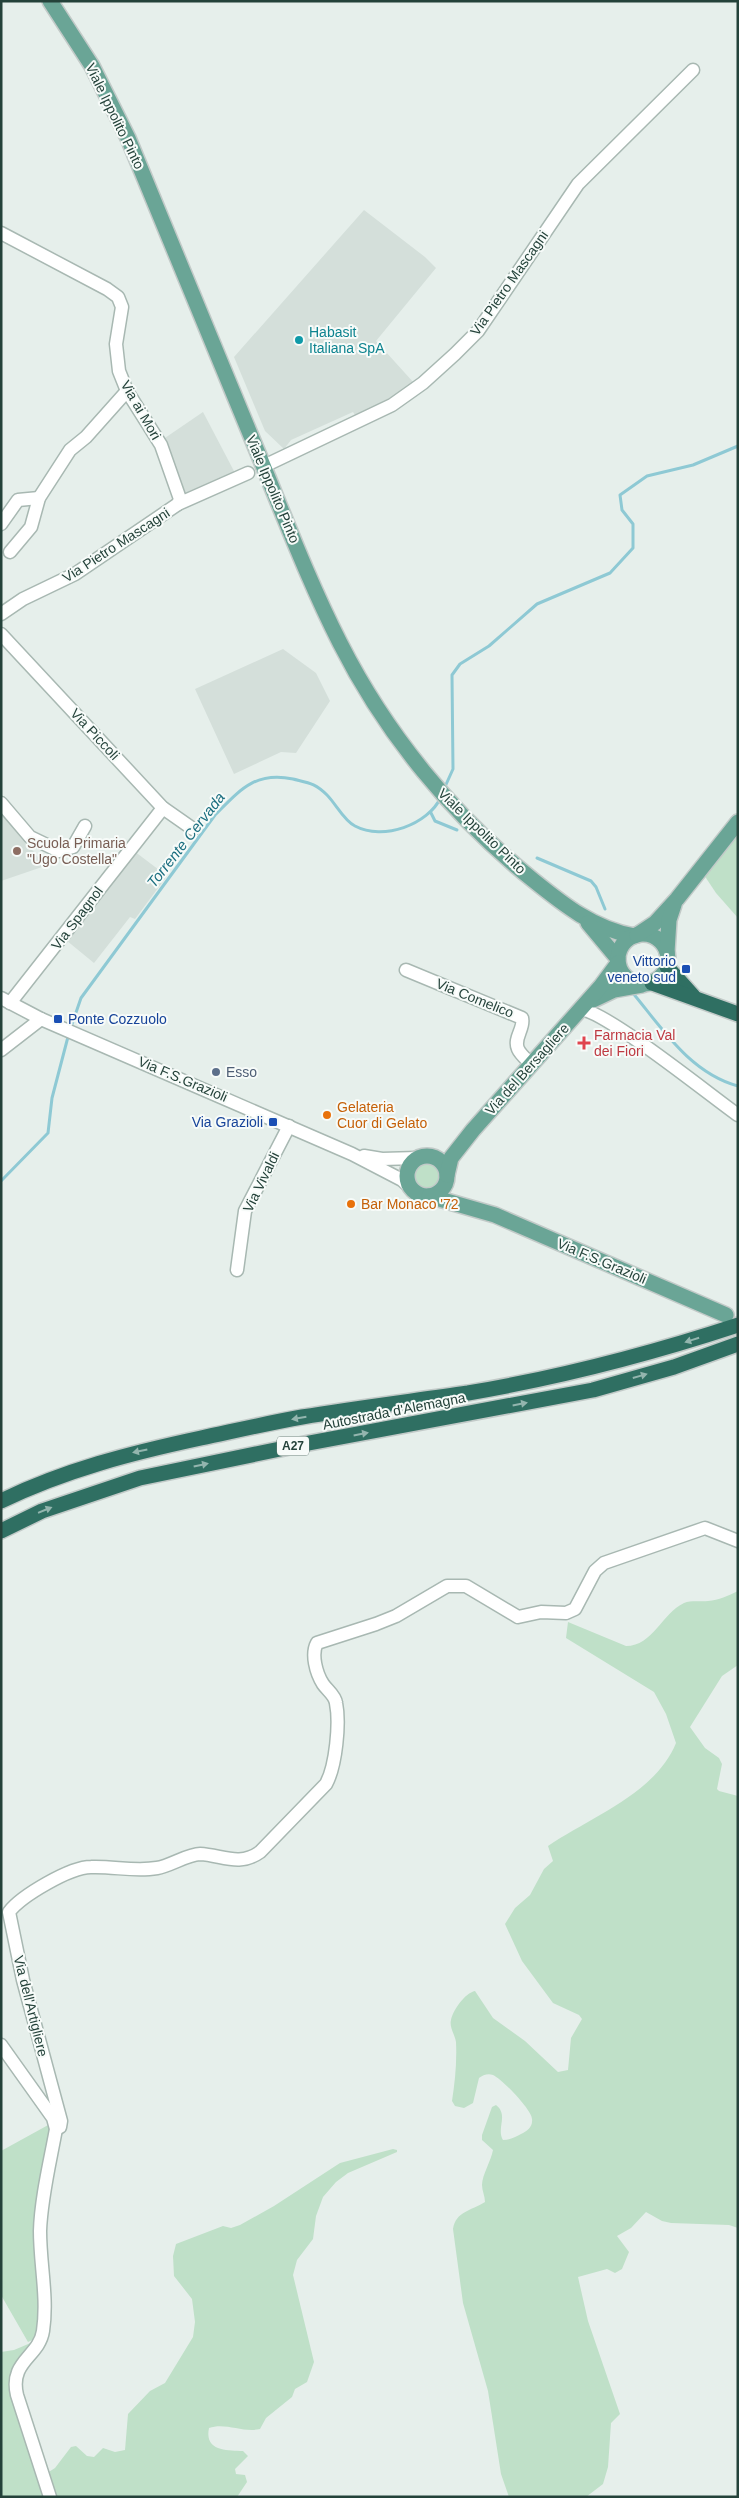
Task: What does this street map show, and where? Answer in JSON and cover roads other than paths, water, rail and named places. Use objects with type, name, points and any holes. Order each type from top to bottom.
[{"type":"highway","points":[[667,967],[694,997]]},
{"type":"highway","points":[[648,984],[694,997],[738,1014]]},
{"type":"highway","name":"Autostrada d'Alemagna","points":[[1,1502],[32,1486],[75,1470],[129,1454],[300,1417],[469,1392],[586,1370],[666,1349],[738,1325]]},
{"type":"highway","name":"Autostrada d'Alemagna","points":[[1,1531],[42,1511],[140,1478],[309,1443],[593,1390],[674,1367],[738,1344]]},
{"type":"main road","name":"Viale Ippolito Pinto","points":[[50,1],[92,66],[128,138],[340,644],[391,728],[434,784],[518,868],[582,916],[612,931],[636,935]]},
{"type":"main road","points":[[677,899],[669,920],[667,967],[658,979],[648,984],[628,980],[623,975],[618,961],[620,948],[654,923],[677,899],[738,822]]},
{"type":"main road","name":"Viale Ippolito Pinto","points":[[582,916],[607,943],[618,961]]},
{"type":"main road","points":[[636,935],[651,935],[658,939],[667,952]]},
{"type":"main road","name":"Via del Bersagliere","points":[[447,1177],[451,1158],[473,1130],[580,1009],[618,961]]},
{"type":"main road","name":"Via del Bersagliere","points":[[580,1009],[604,994],[648,984]]},
{"type":"main road","name":"Via del Bersagliere","points":[[422,1157],[449,1147],[473,1130]]},
{"type":"main road","points":[[422,1157],[438,1159],[443,1164],[447,1177],[439,1192],[429,1196],[420,1195],[413,1190],[407,1179],[407,1173],[409,1167],[422,1157]]},
{"type":"main road","name":"Via F.S.Grazioli","points":[[447,1177],[456,1194],[478,1208],[726,1315]]},
{"type":"main road","name":"Via F.S.Grazioli","points":[[429,1196],[478,1208]]},
{"type":"street","name":"Via Pietro Mascagni","points":[[264,466],[392,405],[456,354],[478,331],[578,184],[693,70]]},
{"type":"street","name":"Via ai Mori","points":[[1,233],[107,289],[118,297],[122,306],[116,358],[127,391],[161,445],[180,499],[178,504]]},
{"type":"street","points":[[10,552],[31,527],[38,498],[70,450],[86,437],[127,391]]},
{"type":"street","name":"Via Pietro Mascagni","points":[[1,614],[23,599],[75,574],[178,504],[248,473]]},
{"type":"street","points":[[1,524],[18,500],[38,498]]},
{"type":"street","name":"Via Piccoli","points":[[1,634],[163,808],[193,829]]},
{"type":"street","points":[[1,802],[30,837],[59,851],[73,847],[85,826]]},
{"type":"street","name":"Via Spagnol","points":[[6,1000],[163,808]]},
{"type":"street","name":"Via Comelico","points":[[406,970],[522,1018],[523,1022],[516,1043],[518,1049],[531,1064]]},
{"type":"street","name":"Via F.S.Grazioli","points":[[6,1000],[42,1019],[352,1154],[402,1180],[413,1190]]},
{"type":"street","points":[[580,1009],[592,1012],[634,1039],[738,1115]]},
{"type":"street","points":[[1,1050],[42,1019]]},
{"type":"street","name":"Via Vivaldi","points":[[237,1270],[245,1211],[289,1126]]},
{"type":"street","name":"Via F.S.Grazioli","points":[[352,1154],[382,1159],[422,1157]]},
{"type":"street","name":"Via dell'Artigliere","points":[[56,2129],[60,2127],[61,2121],[23,1980],[9,1912],[21,1899],[84,1867],[146,1869],[171,1865],[199,1854],[229,1861],[260,1852],[326,1784],[330,1774],[336,1733],[336,1701],[323,1684],[315,1662],[314,1652],[317,1643],[383,1622],[447,1586],[466,1586],[518,1617],[541,1612],[566,1613],[576,1609],[595,1571],[609,1560],[705,1528],[738,1541]]},
{"type":"street","points":[[1,2045],[53,2118],[56,2129],[40,2224],[46,2291],[43,2331],[40,2339],[17,2370],[14,2382],[16,2395],[50,2497]]},
{"type":"waterway","name":"Torrente Cervada","points":[[444,789],[453,769],[452,675],[460,664],[489,646],[537,604],[610,573],[633,548],[633,524],[622,510],[620,495],[647,476],[693,465],[738,446]]},
{"type":"waterway","name":"Torrente Cervada","points":[[71,1027],[81,998],[215,815],[249,785],[258,780],[280,777],[312,784],[327,795],[351,824],[378,832],[404,828],[415,822],[435,807],[441,797]]},
{"type":"waterway","points":[[431,813],[435,821],[457,830]]},
{"type":"waterway","points":[[537,858],[591,881],[596,887],[605,909]]},
{"type":"waterway","points":[[632,992],[678,1048],[691,1060],[721,1080],[738,1086]]},
{"type":"waterway","name":"Torrente Cervada","points":[[1,1181],[48,1133],[52,1098],[69,1033]]},
{"type":"place","name":"Habasit Italiana SpA","points":[[299,340]]},
{"type":"place","name":"Scuola Primaria \"Ugo Costella\"","points":[[17,851]]},
{"type":"place","name":"Vittorio veneto sud","points":[[686,969]]},
{"type":"place","name":"Ponte Cozzuolo","points":[[58,1019]]},
{"type":"place","name":"Farmacia Val dei Fiori","points":[[584,1043]]},
{"type":"place","name":"Esso","points":[[216,1072]]},
{"type":"place","name":"Gelateria Cuor di Gelato","points":[[327,1115]]},
{"type":"place","name":"Via Grazioli","points":[[273,1122]]},
{"type":"place","name":"Bar Monaco '72","points":[[351,1204]]}]
